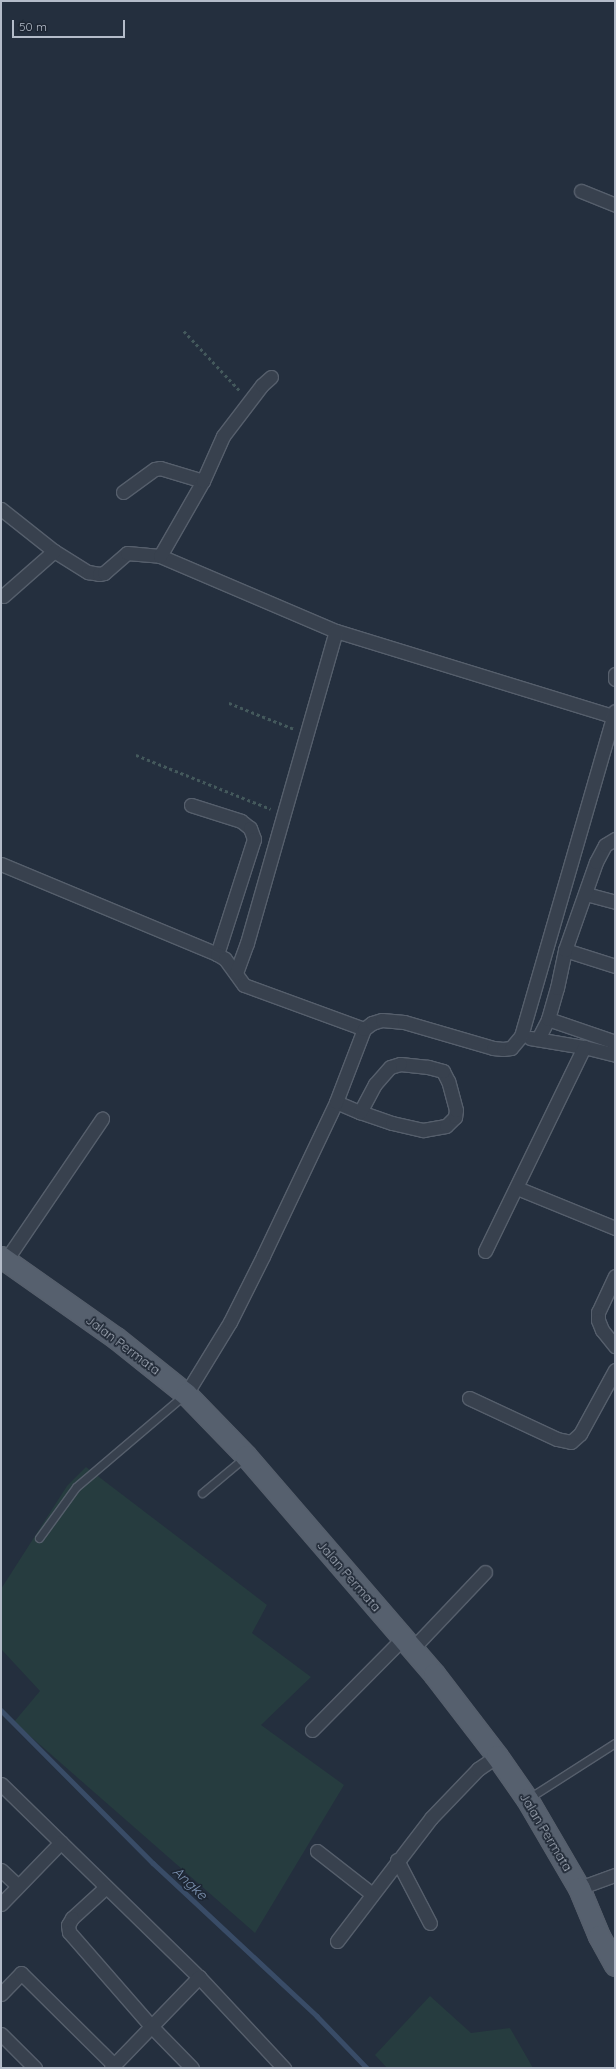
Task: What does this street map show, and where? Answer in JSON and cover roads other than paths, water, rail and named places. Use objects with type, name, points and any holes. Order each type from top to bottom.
[{"type":"main road","name":"Jalan Permata","points":[[3,1259],[116,1338],[186,1394],[246,1456],[434,1674],[497,1756],[527,1799],[579,1888],[612,1954]]},
{"type":"street","points":[[581,191],[615,206]]},
{"type":"street","points":[[160,556],[203,481],[223,436],[249,401],[271,377]]},
{"type":"street","points":[[123,492],[154,469],[160,468],[203,481]]},
{"type":"street","points":[[1,509],[54,551],[88,572],[99,574],[104,573],[126,553],[160,556],[336,631],[614,713],[521,1036],[511,1048],[503,1049],[493,1048],[404,1022],[382,1020],[372,1023],[364,1029],[336,1102],[263,1256],[230,1322],[186,1394]]},
{"type":"street","points":[[3,596],[54,551]]},
{"type":"street","points":[[236,973],[247,943],[282,814],[308,734],[336,631]]},
{"type":"street","points":[[190,805],[241,821],[250,828],[254,839],[218,954]]},
{"type":"street","points":[[538,1039],[548,1019],[557,988],[565,950],[586,894],[596,862],[605,845],[615,839]]},
{"type":"street","points":[[1,864],[218,954],[225,959],[244,986],[364,1029]]},
{"type":"street","points":[[586,894],[615,902]]},
{"type":"street","points":[[565,950],[615,966]]},
{"type":"street","points":[[548,1019],[615,1042]]},
{"type":"street","points":[[521,1036],[584,1047],[615,1055]]},
{"type":"street","points":[[485,1251],[517,1188],[584,1047]]},
{"type":"street","points":[[336,1102],[360,1112],[409,1128],[430,1130],[446,1126],[455,1117],[456,1110],[448,1081],[443,1071],[428,1066],[400,1064],[390,1067],[375,1084],[360,1112]]},
{"type":"street","points":[[3,1259],[102,1119]]},
{"type":"street","points":[[517,1188],[615,1228]]},
{"type":"street","points":[[615,1276],[598,1312],[598,1320],[602,1330],[615,1346]]},
{"type":"street","points":[[469,1398],[557,1439],[571,1442],[580,1434],[615,1370]]},
{"type":"street","points":[[312,1730],[485,1572]]},
{"type":"street","points":[[337,1941],[397,1860],[431,1818],[478,1769],[497,1756]]},
{"type":"street","points":[[1,1784],[199,1977],[284,2068]]},
{"type":"street","points":[[1,1904],[61,1842]]},
{"type":"street","points":[[317,1850],[372,1894]]},
{"type":"street","points":[[397,1860],[430,1923]]},
{"type":"street","points":[[1,1870],[18,1886]]},
{"type":"street","points":[[579,1888],[615,1875]]},
{"type":"street","points":[[106,1887],[72,1918],[68,1925],[69,1932],[152,2026],[192,2068]]},
{"type":"street","points":[[1,1994],[21,1973],[113,2066],[199,1977]]},
{"type":"street","points":[[1,2034],[35,2068]]},
{"type":"lane","points":[[39,1538],[76,1487],[186,1394]]},
{"type":"lane","points":[[202,1493],[246,1456]]},
{"type":"lane","points":[[527,1799],[615,1743]]},
{"type":"waterway","name":"Angke","points":[[1,1710],[153,1863],[317,2016],[367,2068]]}]
